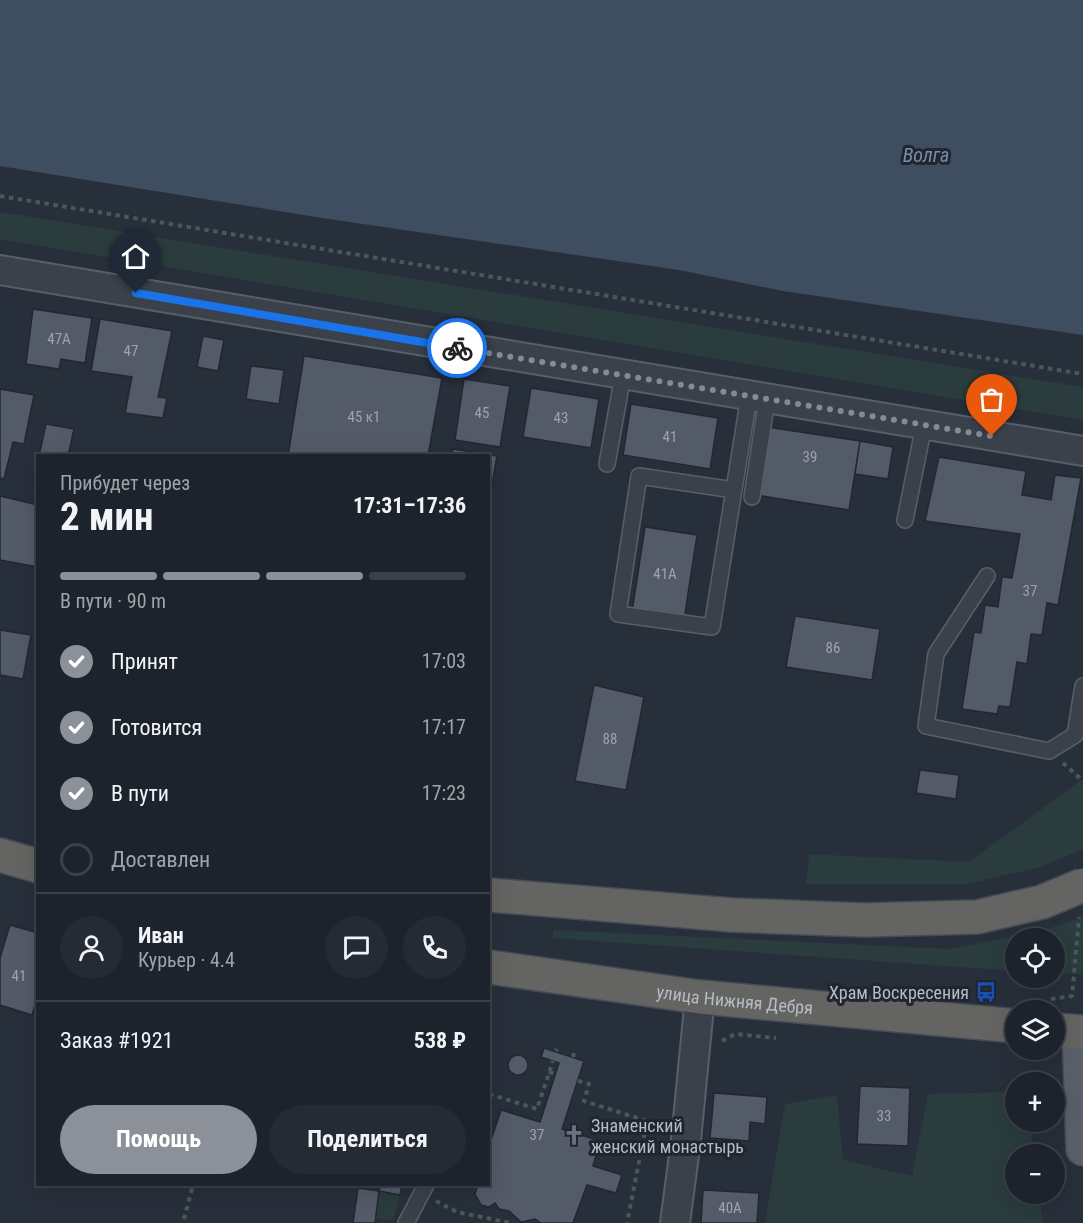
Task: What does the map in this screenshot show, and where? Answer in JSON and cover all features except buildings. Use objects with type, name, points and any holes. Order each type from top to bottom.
[{"type":"highway","points":[[0,854],[36,856]]},
{"type":"highway","points":[[0,854],[36,865]]},
{"type":"highway","points":[[490,895],[732,915],[864,920],[977,917],[1042,902],[1081,896]]},
{"type":"highway","name":"улица Нижняя Дебря","points":[[490,967],[700,997],[1005,1025]]},
{"type":"main road","points":[[1067,1023],[1083,1149]]},
{"type":"street","points":[[0,270],[1083,452]]},
{"type":"street","points":[[675,1223],[686,1140],[700,997]]},
{"type":"lane","points":[[607,464],[623,375]]},
{"type":"lane","points":[[734,489],[639,476],[618,614],[712,627],[734,489],[758,398]]},
{"type":"lane","points":[[752,497],[758,398]]},
{"type":"lane","points":[[905,520],[924,425]]},
{"type":"lane","points":[[987,576],[936,654],[926,726],[1049,751],[1075,735],[1083,686]]},
{"type":"lane","points":[[406,1223],[424,1189]]},
{"type":"path","points":[[0,196],[1083,374]]},
{"type":"path","points":[[1067,1023],[1072,996],[1081,896]]},
{"type":"path","points":[[490,1094],[537,1109],[553,1061]]},
{"type":"path","points":[[549,1072],[555,1074]]},
{"type":"path","points":[[578,1081],[589,1084],[584,1101],[647,1121],[627,1223]]},
{"type":"path","points":[[184,1219],[193,1186]]},
{"type":"path","points":[[424,1189],[457,1212],[510,1223]]},
{"type":"shaded area","points":[[0,212],[1083,387],[1083,420],[0,239]]},
{"type":"shaded area","points":[[1083,779],[1083,849],[1041,867],[966,884],[806,884],[809,854],[969,862]]},
{"type":"shaded area","points":[[1083,917],[1083,975],[1065,974],[1065,928],[1051,928]]},
{"type":"shaded area","points":[[553,930],[949,949],[1005,939],[1005,970],[553,938]]},
{"type":"shaded area","points":[[1005,1092],[1005,1132],[1031,1132],[1033,1144],[1005,1144],[1005,1204],[1040,1204],[1043,1223],[765,1223],[785,1104],[837,1095],[843,1160],[912,1176],[928,1094]]},
{"type":"shaded area","points":[[379,1191],[400,1195],[393,1220],[376,1219]]},
{"type":"water","name":"Волга","points":[[0,0],[1083,0],[1083,335],[783,291],[679,270],[322,218],[0,166]]},
{"type":"way so far","points":[[457,348],[992,436]]},
{"type":"place","name":"Храм Воскресения","points":[[986,992]]},
{"type":"place","name":"Знаменский женский монастырь","points":[[574,1135]]},
{"type":"route","points":[[136,293],[457,348]]}]
